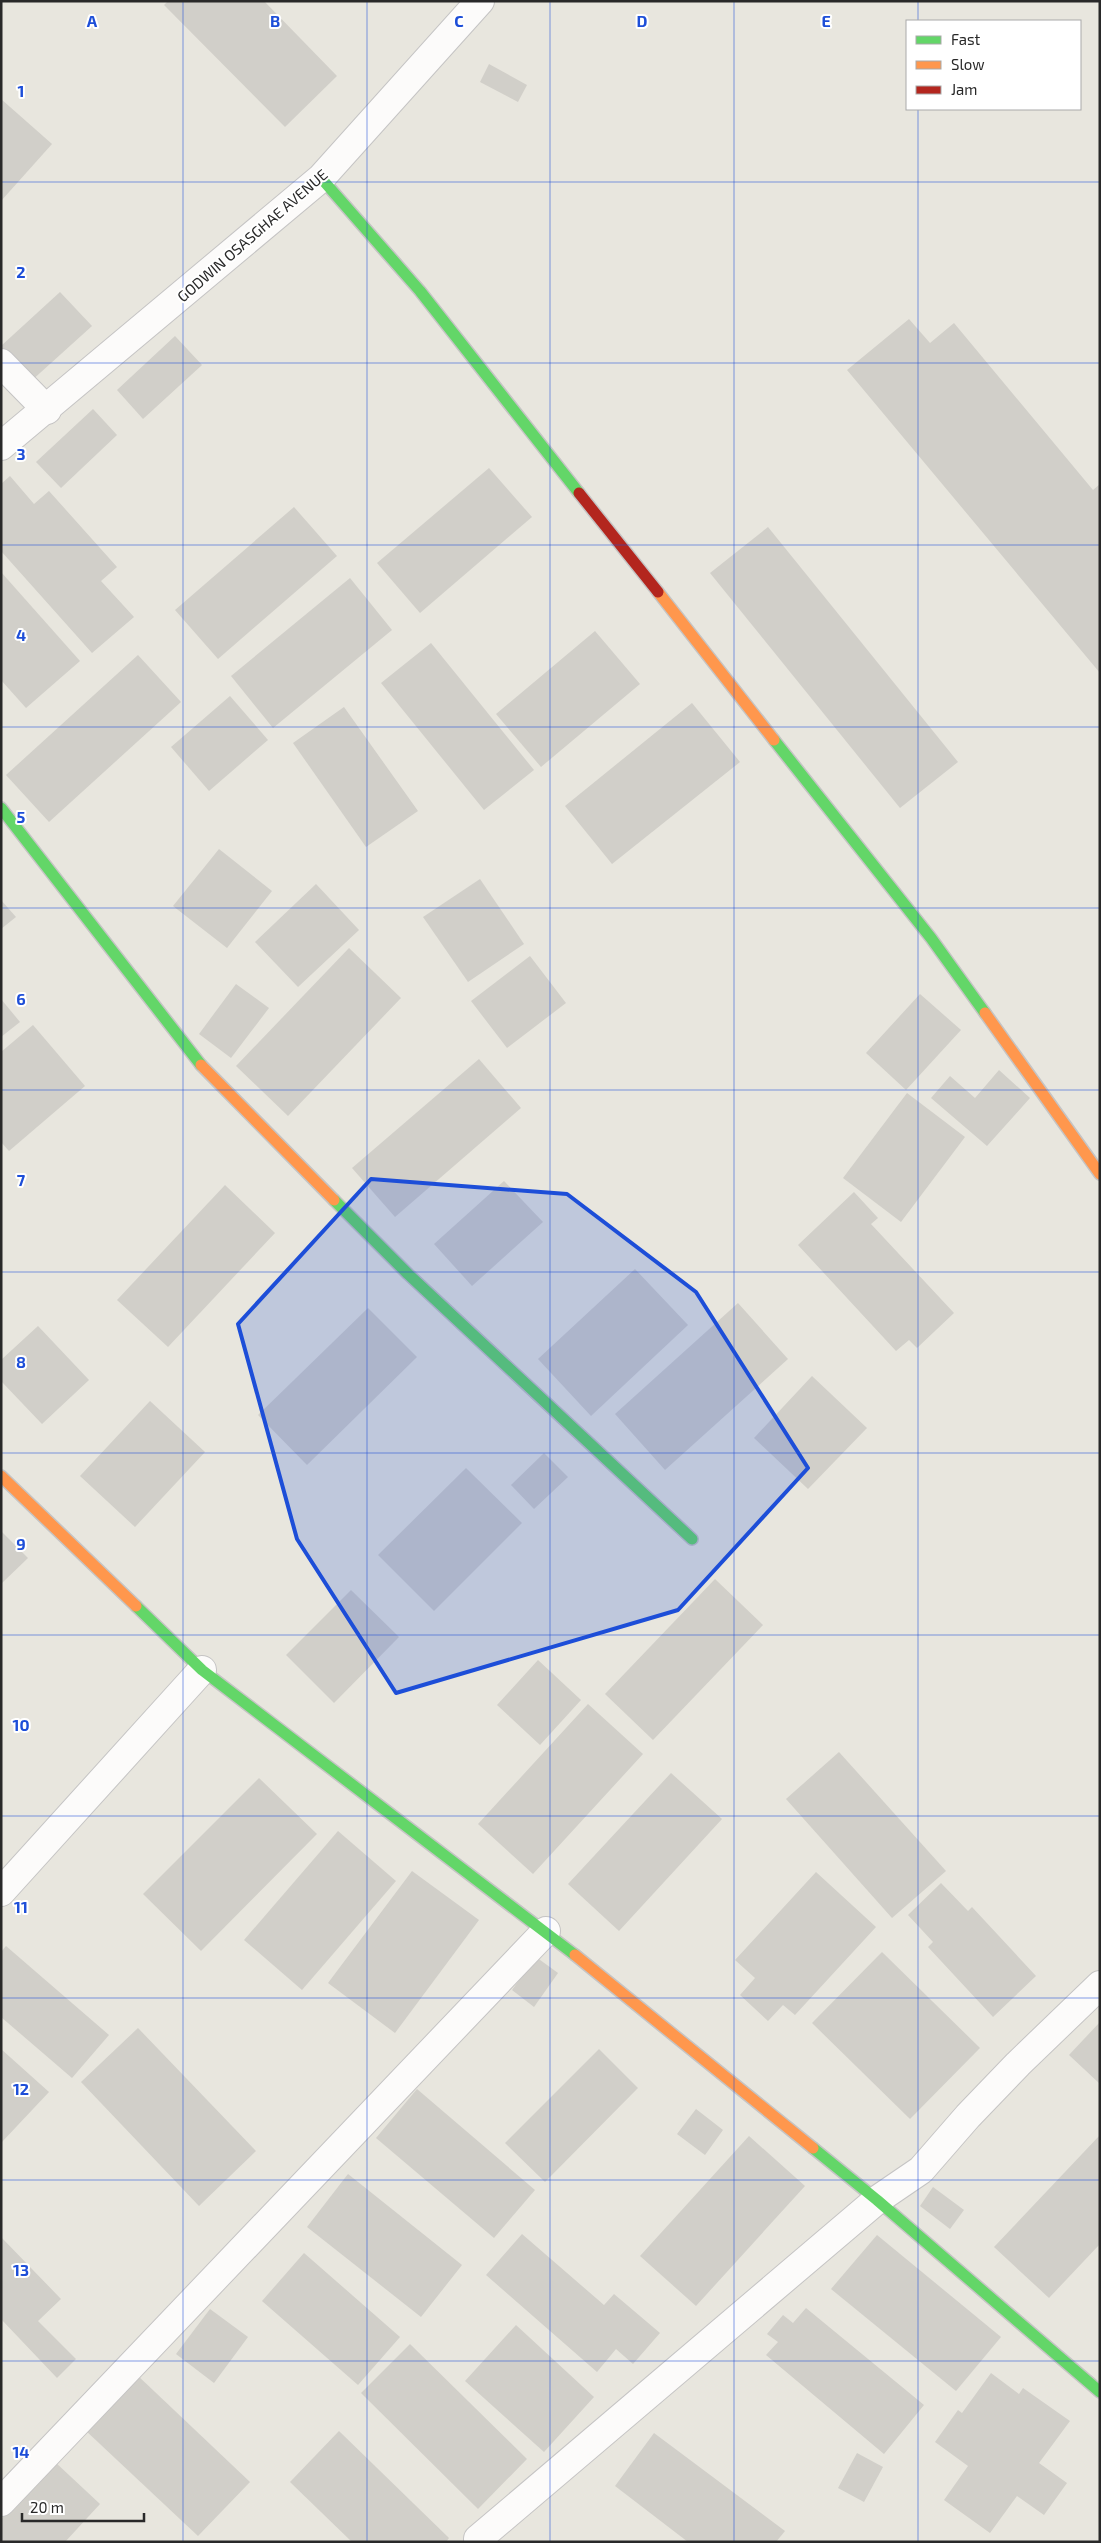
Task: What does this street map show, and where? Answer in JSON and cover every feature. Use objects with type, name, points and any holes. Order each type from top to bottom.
[{"type":"street","name":"GODWIN OSASGHAE AVENUE","points":[[1,446],[47,410],[321,178],[480,1]]},
{"type":"street","points":[[321,178],[420,291],[931,938],[1100,1174]]},
{"type":"street","points":[[1,364],[47,410]]},
{"type":"street","points":[[1,808],[203,1068],[408,1274],[692,1540]]},
{"type":"street","points":[[1,1476],[202,1670],[546,1931],[876,2200],[1100,2392]]},
{"type":"street","points":[[1,1892],[202,1670]]},
{"type":"street","points":[[1,2502],[546,1931]]},
{"type":"street","points":[[478,2539],[876,2200],[921,2170],[1012,2070],[1100,1985]]},
{"type":"highlighted area","points":[[371,1179],[567,1194],[696,1292],[808,1468],[678,1610],[396,1693],[297,1539],[238,1324]]},
{"type":"building","points":[[168,1],[264,1],[337,76],[285,127],[164,5]]},
{"type":"building","points":[[489,64],[527,85],[518,102],[480,82]]},
{"type":"building","points":[[1,99],[52,144],[1,201]]},
{"type":"building","points":[[60,292],[92,326],[30,382],[1,351],[1,346]]},
{"type":"building","points":[[909,319],[930,343],[954,323],[1093,490],[1100,484],[1100,673],[847,370]]},
{"type":"building","points":[[175,336],[202,365],[143,419],[117,390]]},
{"type":"building","points":[[93,409],[117,435],[61,488],[36,462]]},
{"type":"building","points":[[489,468],[532,517],[420,613],[377,563]]},
{"type":"building","points":[[10,476],[34,504],[49,491],[117,567],[101,581],[134,617],[92,653],[1,551],[1,484]]},
{"type":"building","points":[[294,507],[337,556],[218,659],[175,610]]},
{"type":"building","points":[[768,527],[958,762],[900,808],[710,573]]},
{"type":"building","points":[[1,572],[80,661],[26,708],[1,680]]},
{"type":"building","points":[[350,578],[392,630],[273,728],[231,676]]},
{"type":"building","points":[[595,631],[640,684],[541,767],[496,714]]},
{"type":"building","points":[[431,643],[534,770],[484,810],[381,683]]},
{"type":"building","points":[[138,655],[181,702],[49,822],[6,775]]},
{"type":"building","points":[[230,696],[268,740],[209,791],[171,747]]},
{"type":"building","points":[[692,703],[740,762],[612,864],[565,806]]},
{"type":"building","points":[[344,707],[418,811],[366,847],[293,743]]},
{"type":"building","points":[[219,849],[272,891],[227,948],[173,906]]},
{"type":"building","points":[[480,879],[524,944],[468,982],[423,917]]},
{"type":"building","points":[[316,884],[359,930],[298,987],[255,942]]},
{"type":"building","points":[[1,900],[16,917],[1,929]]},
{"type":"building","points":[[349,948],[401,998],[288,1116],[236,1066]]},
{"type":"building","points":[[530,956],[566,1003],[507,1048],[471,1001]]},
{"type":"building","points":[[236,984],[269,1008],[231,1058],[199,1034]]},
{"type":"building","points":[[920,994],[961,1030],[906,1090],[866,1053]]},
{"type":"building","points":[[1,999],[20,1022],[1,1037]]},
{"type":"building","points":[[33,1025],[85,1086],[9,1151],[1,1142],[1,1052]]},
{"type":"building","points":[[479,1059],[521,1108],[395,1217],[352,1168]]},
{"type":"building","points":[[999,1070],[1030,1098],[987,1146],[931,1098],[950,1076],[975,1098]]},
{"type":"building","points":[[907,1093],[965,1137],[901,1222],[843,1178]]},
{"type":"building","points":[[504,1181],[543,1222],[472,1286],[434,1244]]},
{"type":"building","points":[[225,1185],[275,1233],[168,1347],[117,1300]]},
{"type":"building","points":[[854,1192],[878,1218],[871,1224],[954,1313],[917,1348],[909,1340],[896,1351],[798,1245]]},
{"type":"building","points":[[635,1269],[688,1325],[591,1416],[538,1359]]},
{"type":"building","points":[[738,1303],[788,1359],[665,1470],[615,1414]]},
{"type":"building","points":[[368,1308],[417,1357],[307,1465],[258,1415]]},
{"type":"building","points":[[38,1326],[89,1380],[42,1424],[1,1381],[1,1360]]},
{"type":"building","points":[[812,1376],[867,1428],[808,1489],[754,1438]]},
{"type":"building","points":[[150,1401],[205,1452],[135,1527],[80,1476]]},
{"type":"building","points":[[544,1453],[568,1477],[534,1509],[511,1485]]},
{"type":"building","points":[[466,1468],[522,1523],[434,1611],[378,1555]]},
{"type":"building","points":[[1,1531],[28,1558],[1,1584]]},
{"type":"building","points":[[715,1579],[763,1625],[653,1740],[605,1694]]},
{"type":"building","points":[[351,1590],[399,1637],[334,1703],[286,1655]]},
{"type":"building","points":[[538,1660],[581,1700],[540,1745],[497,1705]]},
{"type":"building","points":[[588,1704],[643,1754],[533,1874],[478,1824]]},
{"type":"building","points":[[839,1752],[946,1871],[892,1918],[786,1799]]},
{"type":"building","points":[[671,1773],[722,1819],[619,1931],[568,1884]]},
{"type":"building","points":[[259,1778],[317,1834],[201,1951],[143,1894]]},
{"type":"building","points":[[338,1831],[396,1881],[302,1990],[244,1940]]},
{"type":"building","points":[[412,1871],[479,1920],[395,2033],[328,1983]]},
{"type":"building","points":[[816,1872],[876,1927],[795,2015],[783,2005],[768,2021],[740,1995],[755,1978],[735,1960]]},
{"type":"building","points":[[941,1883],[968,1911],[972,1907],[1036,1976],[993,2017],[928,1947],[933,1942],[908,1915]]},
{"type":"building","points":[[6,1946],[109,2035],[72,2078],[1,2017],[1,1952]]},
{"type":"building","points":[[882,1952],[980,2048],[910,2119],[812,2023]]},
{"type":"building","points":[[536,1957],[558,1973],[534,2007],[512,1990]]},
{"type":"building","points":[[1100,2022],[1100,2084],[1069,2055]]},
{"type":"building","points":[[138,2028],[256,2151],[199,2206],[81,2082]]},
{"type":"building","points":[[1,2049],[49,2092],[1,2143]]},
{"type":"building","points":[[599,2049],[638,2088],[545,2182],[505,2143]]},
{"type":"building","points":[[417,2089],[535,2190],[494,2238],[376,2138]]},
{"type":"building","points":[[696,2109],[723,2130],[705,2155],[677,2134]]},
{"type":"building","points":[[1100,2135],[1100,2244],[1049,2298],[994,2247]]},
{"type":"building","points":[[749,2136],[805,2186],[696,2306],[640,2256]]},
{"type":"building","points":[[348,2174],[462,2265],[421,2317],[307,2227]]},
{"type":"building","points":[[933,2187],[964,2210],[950,2229],[920,2206]]},
{"type":"building","points":[[522,2234],[604,2305],[614,2294],[660,2333],[633,2364],[616,2349],[597,2372],[486,2275]]},
{"type":"building","points":[[877,2235],[1001,2337],[956,2391],[831,2289]]},
{"type":"building","points":[[1,2237],[61,2299],[38,2321],[76,2359],[57,2378],[1,2319]]},
{"type":"building","points":[[304,2253],[400,2337],[358,2385],[262,2301]]},
{"type":"building","points":[[806,2308],[924,2405],[884,2454],[766,2355],[778,2342],[767,2334],[783,2315],[793,2323]]},
{"type":"building","points":[[210,2309],[248,2337],[214,2383],[176,2354]]},
{"type":"building","points":[[516,2325],[594,2397],[544,2452],[465,2381]]},
{"type":"building","points":[[410,2344],[527,2459],[478,2509],[361,2393]]},
{"type":"building","points":[[991,2373],[1019,2394],[1023,2388],[1070,2421],[1039,2463],[1067,2483],[1044,2515],[1017,2496],[990,2533],[944,2500],[968,2466],[935,2442],[958,2410],[962,2413]]},
{"type":"building","points":[[136,2374],[250,2482],[198,2536],[84,2429]]},
{"type":"building","points":[[339,2431],[449,2538],[446,2542],[352,2542],[290,2482]]},
{"type":"building","points":[[654,2433],[785,2531],[776,2542],[688,2542],[615,2486]]},
{"type":"building","points":[[857,2453],[883,2467],[864,2502],[838,2488]]},
{"type":"building","points":[[55,2462],[100,2504],[65,2542],[1,2542],[1,2519]]},
{"type":"traffic: fast","points":[[321,178],[420,291],[579,493]]},
{"type":"traffic: fast","points":[[774,740],[931,938],[985,1013]]},
{"type":"traffic: fast","points":[[1,808],[201,1065]]},
{"type":"traffic: fast","points":[[334,1200],[408,1274],[692,1539]]},
{"type":"traffic: fast","points":[[136,1606],[202,1670],[575,1955]]},
{"type":"traffic: fast","points":[[813,2148],[877,2200],[1100,2392]]},
{"type":"traffic: slow","points":[[658,592],[774,740]]},
{"type":"traffic: slow","points":[[985,1013],[1100,1174]]},
{"type":"traffic: slow","points":[[201,1065],[334,1200]]},
{"type":"traffic: slow","points":[[1,1476],[136,1606]]},
{"type":"traffic: slow","points":[[575,1955],[813,2148]]},
{"type":"traffic: jam","points":[[579,493],[658,592]]}]
